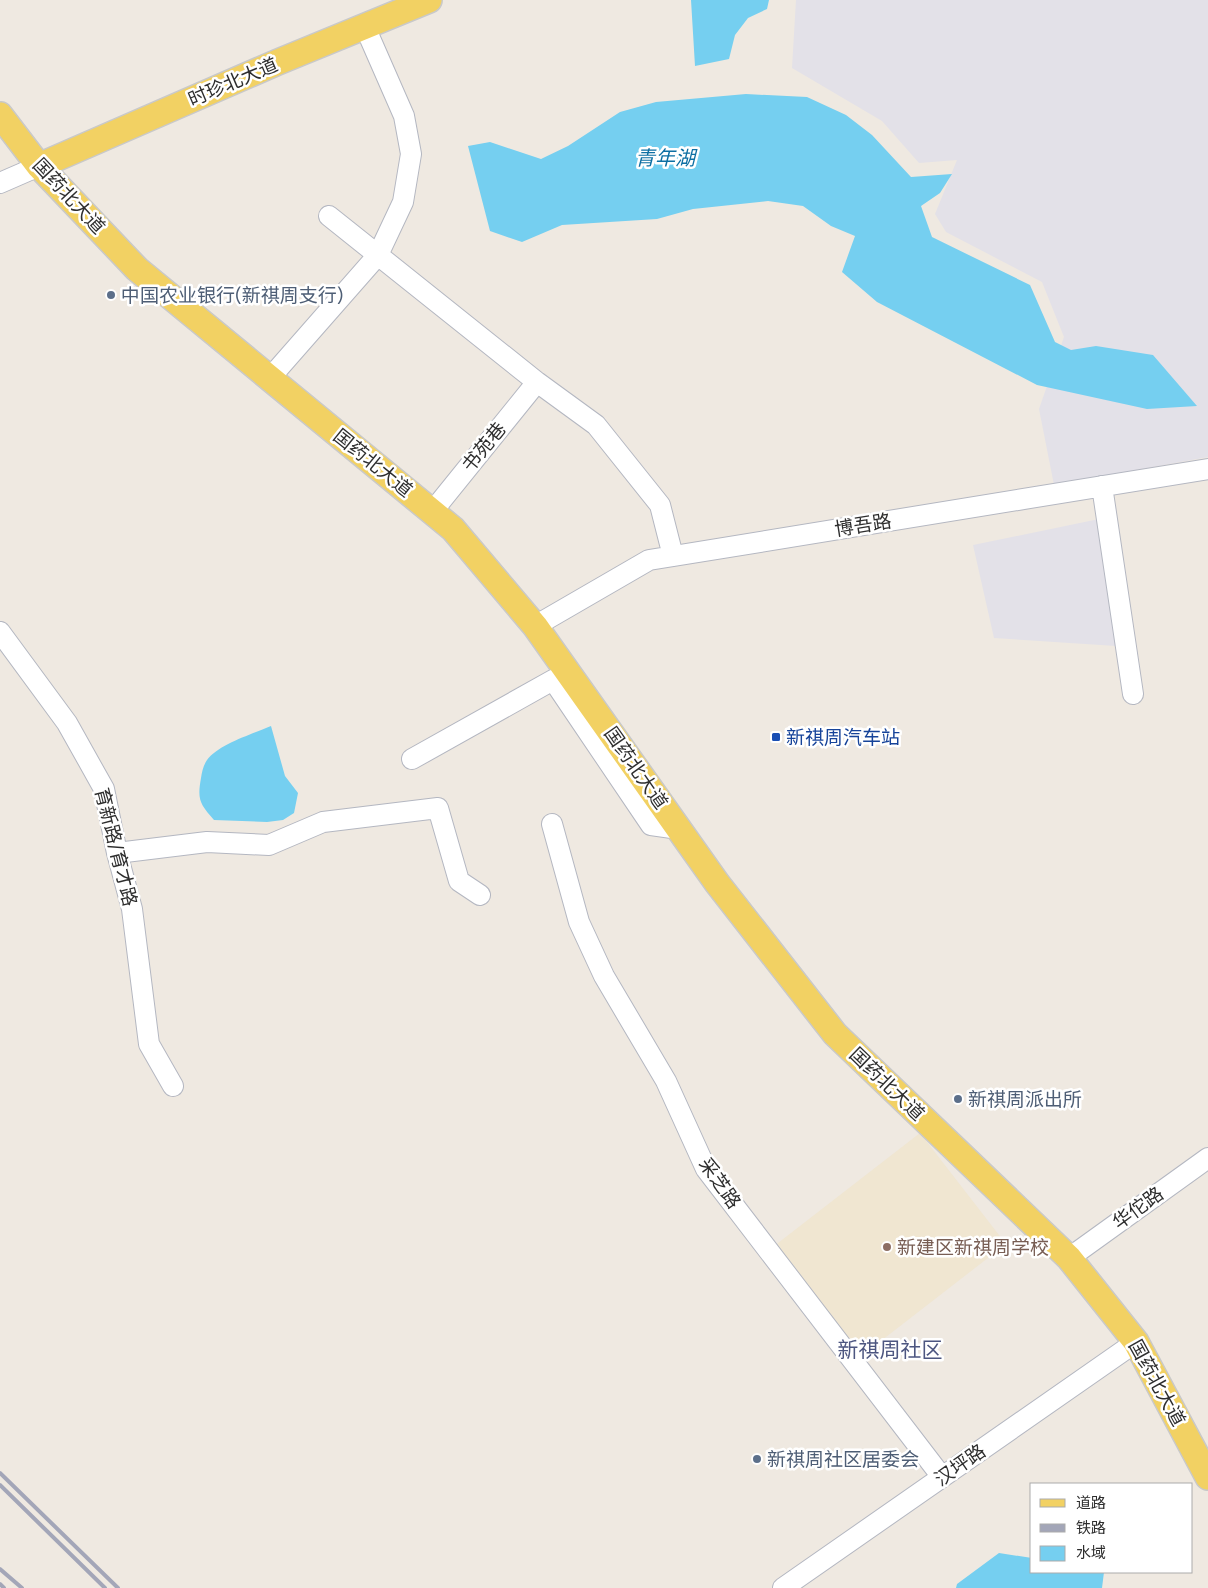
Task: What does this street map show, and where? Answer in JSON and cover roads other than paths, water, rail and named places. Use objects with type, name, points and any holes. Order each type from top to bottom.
[{"type":"main road","name":"时珍北大道","points":[[39,166],[278,62],[429,0]]},
{"type":"main road","name":"国药北大道","points":[[0,115],[39,166],[137,269],[453,529],[535,626],[717,882],[835,1034],[1069,1258],[1136,1342],[1208,1477]]},
{"type":"street","points":[[270,378],[378,255],[403,202],[411,154],[404,116],[365,27]]},
{"type":"street","points":[[0,183],[39,166]]},
{"type":"street","points":[[329,216],[537,382],[596,425],[660,505],[673,556]]},
{"type":"street","name":"书苑巷","points":[[432,512],[537,382]]},
{"type":"street","name":"博吾路","points":[[535,626],[649,560],[1208,469]]},
{"type":"street","points":[[1102,486],[1133,694]]},
{"type":"street","name":"育新路/育才路","points":[[0,632],[67,723],[104,789],[117,853],[132,909],[149,1044],[174,1086]]},
{"type":"street","points":[[412,759],[554,680],[651,825],[679,829]]},
{"type":"street","points":[[117,853],[207,842],[269,845],[323,822],[438,808],[459,881],[480,896]]},
{"type":"street","name":"采芝路","points":[[552,824],[579,922],[604,976],[666,1081],[706,1169],[942,1477]]},
{"type":"street","name":"华佗路","points":[[1069,1258],[1208,1158]]},
{"type":"street","name":"汉坪路","points":[[784,1588],[1136,1342]]},
{"type":"water","points":[[691,0],[769,0],[767,9],[748,18],[735,35],[729,59],[695,66]]},
{"type":"water","name":"青年湖","points":[[746,94],[807,97],[846,115],[872,135],[911,177],[952,174],[940,193],[921,206],[932,237],[1030,285],[1055,342],[1071,350],[1096,346],[1153,355],[1197,406],[1147,409],[1037,385],[877,302],[842,272],[855,236],[831,226],[803,206],[768,201],[693,209],[657,219],[562,225],[522,242],[490,231],[468,146],[490,142],[541,159],[568,146],[620,112],[656,102]]},
{"type":"water","points":[[271,726],[285,776],[298,793],[294,813],[283,820],[267,822],[214,820],[205,810],[200,797],[201,776],[207,760],[212,754],[228,744]]},
{"type":"water","points":[[999,1553],[1030,1558],[1030,1573],[1104,1573],[1102,1588],[956,1588],[957,1584]]},
{"type":"railway","points":[[0,1473],[118,1588]]},
{"type":"railway","points":[[0,1485],[105,1588]]},
{"type":"railway","points":[[0,1569],[22,1588]]},
{"type":"railway","points":[[0,1584],[4,1588]]},
{"type":"place","name":"中国农业银行(新祺周支行)","points":[[111,295]]},
{"type":"place","name":"新祺周汽车站","points":[[776,737]]},
{"type":"place","name":"新祺周派出所","points":[[958,1099]]},
{"type":"place","name":"新建区新祺周学校","points":[[887,1247]]},
{"type":"place","name":"新祺周社区居委会","points":[[757,1459]]},
{"type":"district","name":"新祺周社区","points":[[890,1349]]}]
